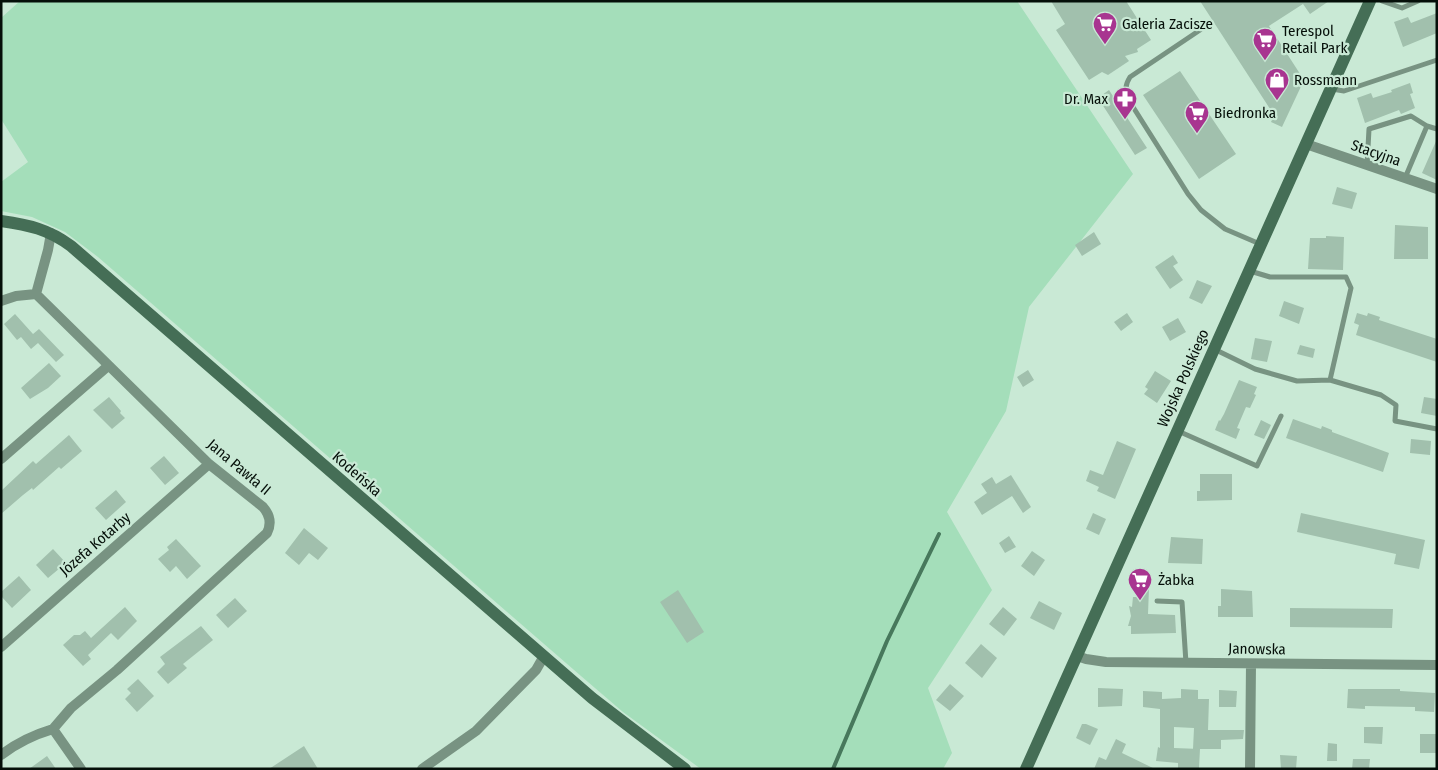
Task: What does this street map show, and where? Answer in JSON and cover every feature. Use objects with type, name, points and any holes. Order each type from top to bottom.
[{"type":"main road","name":"Wojska Polskiego","points":[[1026,769],[1370,1]]},
{"type":"main road","name":"Kodeńska","points":[[1,221],[32,226],[51,233],[71,246],[609,712],[685,769]]},
{"type":"street","name":"Stacyjna","points":[[1306,144],[1437,189]]},
{"type":"street","points":[[1,301],[16,296],[36,294],[51,233]]},
{"type":"street","name":"Jana Pawła II","points":[[36,294],[209,464],[267,512],[270,526],[267,532],[72,708],[53,728]]},
{"type":"street","points":[[1,459],[108,366]]},
{"type":"street","name":"Józefa Kotarby","points":[[1,647],[209,464]]},
{"type":"street","points":[[422,769],[476,732],[536,670],[544,656]]},
{"type":"street","name":"Janowska","points":[[1077,656],[1106,662],[1437,665]]},
{"type":"street","points":[[1250,769],[1251,664]]},
{"type":"street","points":[[1,755],[17,743],[53,728],[81,769]]},
{"type":"lane","points":[[1382,1],[1402,8],[1418,1]]},
{"type":"lane","points":[[1200,30],[1130,77],[1126,84],[1128,99],[1188,194],[1201,210],[1225,229],[1261,244]]},
{"type":"lane","points":[[1331,88],[1344,91],[1437,60]]},
{"type":"lane","points":[[1367,166],[1369,129],[1411,116],[1427,126],[1437,129]]},
{"type":"lane","points":[[1405,179],[1427,126]]},
{"type":"lane","points":[[1249,270],[1270,276],[1346,277],[1351,288],[1330,380]]},
{"type":"lane","points":[[1214,348],[1255,370],[1297,381],[1330,380],[1381,395],[1396,404],[1394,421],[1437,430]]},
{"type":"lane","points":[[1178,430],[1257,466],[1281,416]]},
{"type":"lane","points":[[1157,601],[1182,602],[1186,663]]},
{"type":"green space","points":[[20,1],[1017,1],[1133,174],[1029,307],[1006,411],[947,512],[992,590],[928,688],[952,753],[943,769],[701,769],[623,712],[98,257],[65,232],[32,217],[1,211],[1,182],[28,162],[1,119],[1,18]]},
{"type":"building","name":"Galeria Zacisze","points":[[1051,1],[1126,1],[1151,40],[1137,49],[1138,52],[1125,56],[1129,61],[1108,75],[1102,72],[1089,80],[1056,30],[1065,24]]},
{"type":"building","name":"Terespol Retail Park","points":[[1200,1],[1329,1],[1310,14],[1303,4],[1269,26],[1304,80],[1282,127],[1271,122],[1274,115]]},
{"type":"building","points":[[1437,13],[1437,33],[1403,47],[1394,22],[1408,17],[1411,23]]},
{"type":"building","points":[[1180,71],[1236,154],[1199,179],[1143,95]]},
{"type":"building","points":[[1410,83],[1413,93],[1410,94],[1415,108],[1401,114],[1399,110],[1365,123],[1357,98],[1371,93],[1373,98],[1392,92],[1391,90]]},
{"type":"building","points":[[1109,90],[1147,148],[1135,155],[1098,98]]},
{"type":"building","points":[[1437,139],[1437,180],[1422,173]]},
{"type":"building","points":[[1337,187],[1357,193],[1352,209],[1332,204]]},
{"type":"building","points":[[1395,225],[1428,227],[1428,259],[1394,259]]},
{"type":"building","points":[[1094,232],[1101,244],[1082,256],[1075,245]]},
{"type":"building","points":[[1326,236],[1344,237],[1343,270],[1308,269],[1310,238],[1326,238]]},
{"type":"building","points":[[1173,255],[1178,263],[1173,266],[1183,280],[1170,289],[1155,267]]},
{"type":"building","points":[[1197,280],[1212,286],[1202,304],[1189,298]]},
{"type":"building","points":[[1284,301],[1304,308],[1299,324],[1279,316]]},
{"type":"building","points":[[1127,313],[1133,322],[1121,331],[1114,322]]},
{"type":"building","points":[[1357,313],[1367,316],[1368,313],[1380,317],[1379,320],[1437,339],[1437,362],[1356,335],[1359,325],[1354,323]]},
{"type":"building","points":[[15,314],[33,334],[39,329],[64,355],[56,362],[38,343],[31,349],[21,337],[17,340],[4,324]]},
{"type":"building","points":[[1178,318],[1186,332],[1170,341],[1162,327]]},
{"type":"building","points":[[1255,338],[1272,341],[1267,362],[1251,359]]},
{"type":"building","points":[[1300,345],[1315,349],[1313,358],[1297,354]]},
{"type":"building","points":[[49,363],[61,376],[48,388],[30,399],[21,388]]},
{"type":"building","points":[[1028,370],[1034,380],[1023,387],[1017,377]]},
{"type":"building","points":[[1155,371],[1171,381],[1157,403],[1144,394],[1148,389],[1145,387]]},
{"type":"building","points":[[1239,380],[1257,387],[1254,394],[1256,395],[1250,408],[1246,407],[1237,428],[1240,429],[1236,439],[1215,430]]},
{"type":"building","points":[[109,397],[125,418],[112,429],[93,410]]},
{"type":"building","points":[[1424,397],[1437,399],[1437,416],[1421,413]]},
{"type":"building","points":[[1293,419],[1321,429],[1322,426],[1332,430],[1332,432],[1389,453],[1383,472],[1286,438]]},
{"type":"building","points":[[1261,420],[1271,425],[1264,439],[1254,435]]},
{"type":"building","points":[[69,435],[82,451],[1,514],[1,491],[33,461],[36,464]]},
{"type":"building","points":[[1411,439],[1431,441],[1430,455],[1410,453]]},
{"type":"building","points":[[1117,441],[1136,449],[1115,499],[1097,491],[1099,487],[1086,481],[1090,470],[1103,475]]},
{"type":"building","points":[[164,456],[179,473],[165,485],[150,468]]},
{"type":"building","points":[[1200,474],[1232,474],[1232,500],[1197,501],[1197,491],[1200,491]]},
{"type":"building","points":[[1011,475],[1031,507],[1023,513],[1012,496],[982,515],[974,502],[987,493],[981,484],[992,477],[996,484]]},
{"type":"building","points":[[116,490],[126,502],[106,520],[95,508]]},
{"type":"building","points":[[1093,513],[1106,519],[1099,535],[1086,529]]},
{"type":"building","points":[[1301,513],[1425,540],[1419,569],[1394,564],[1396,554],[1297,532]]},
{"type":"building","points":[[304,528],[328,548],[318,560],[309,553],[299,565],[285,553]]},
{"type":"building","points":[[1009,536],[1016,547],[1005,553],[999,543]]},
{"type":"building","points":[[1171,537],[1203,539],[1202,564],[1168,563]]},
{"type":"building","points":[[176,539],[201,566],[187,579],[176,566],[170,572],[158,559],[169,550],[167,547]]},
{"type":"building","points":[[53,549],[66,563],[48,578],[36,565]]},
{"type":"building","points":[[1032,551],[1045,560],[1034,576],[1021,566]]},
{"type":"building","points":[[19,576],[31,590],[12,608],[1,596],[1,592]]},
{"type":"building","points":[[1136,588],[1149,588],[1148,614],[1175,615],[1176,633],[1131,634],[1131,626],[1128,626],[1131,616],[1129,606],[1132,607],[1133,597],[1136,597]]},
{"type":"building","points":[[1221,589],[1252,591],[1253,617],[1218,617],[1218,606],[1221,606]]},
{"type":"building","points":[[678,590],[704,632],[687,643],[660,602]]},
{"type":"building","points":[[235,598],[247,611],[228,628],[216,615]]},
{"type":"building","points":[[1039,601],[1062,613],[1054,630],[1030,618]]},
{"type":"building","points":[[125,607],[137,621],[118,640],[111,633],[88,655],[91,659],[83,666],[63,645],[74,635],[80,635],[85,631],[91,638]]},
{"type":"building","points":[[1003,607],[1017,619],[1004,636],[989,624]]},
{"type":"building","points":[[1290,608],[1393,609],[1392,628],[1290,627]]},
{"type":"building","points":[[201,626],[213,640],[183,664],[187,668],[168,684],[157,672],[165,664],[160,657]]},
{"type":"building","points":[[981,644],[997,658],[982,678],[965,663]]},
{"type":"building","points":[[138,679],[154,696],[137,712],[125,699],[131,693],[127,689]]},
{"type":"building","points":[[950,684],[964,696],[950,711],[936,700]]},
{"type":"building","points":[[1098,688],[1123,689],[1122,706],[1098,707]]},
{"type":"building","points":[[1181,689],[1198,690],[1198,699],[1209,699],[1208,730],[1244,730],[1243,739],[1221,740],[1221,749],[1200,749],[1199,768],[1178,768],[1178,763],[1156,761],[1158,747],[1160,748],[1160,709],[1143,707],[1143,691],[1162,692],[1162,699],[1181,698]],"holes":[[[1174,727],[1194,728],[1193,749],[1174,748]]]},
{"type":"building","points":[[1348,689],[1400,689],[1400,691],[1435,693],[1434,712],[1415,711],[1415,707],[1365,706],[1365,709],[1347,708]]},
{"type":"building","points":[[1219,690],[1237,691],[1236,707],[1219,707]]},
{"type":"building","points":[[1082,724],[1098,729],[1090,745],[1076,738]]},
{"type":"building","points":[[1364,727],[1383,727],[1382,744],[1364,743]]},
{"type":"building","points":[[1420,734],[1437,734],[1437,753],[1420,753]]},
{"type":"building","points":[[1116,739],[1126,744],[1122,753],[1155,769],[1094,769],[1099,757],[1106,760]]},
{"type":"building","points":[[1328,743],[1337,744],[1337,761],[1327,761]]},
{"type":"building","points":[[304,746],[318,769],[269,769]]},
{"type":"building","points":[[1280,755],[1297,756],[1296,769],[1281,769]]},
{"type":"building","points":[[47,756],[56,769],[29,769]]},
{"type":"building","points":[[1353,759],[1370,759],[1369,769],[1352,769]]},
{"type":"waterway","points":[[833,769],[887,641],[939,534]]},
{"type":"place","name":"Galeria Zacisze","points":[[1105,45]]},
{"type":"place","name":"Terespol Retail Park","points":[[1265,61]]},
{"type":"place","name":"Rossmann","points":[[1277,101]]},
{"type":"place","name":"Dr. Max","points":[[1125,120]]},
{"type":"place","name":"Biedronka","points":[[1197,134]]},
{"type":"place","name":"Żabka","points":[[1140,601]]}]
